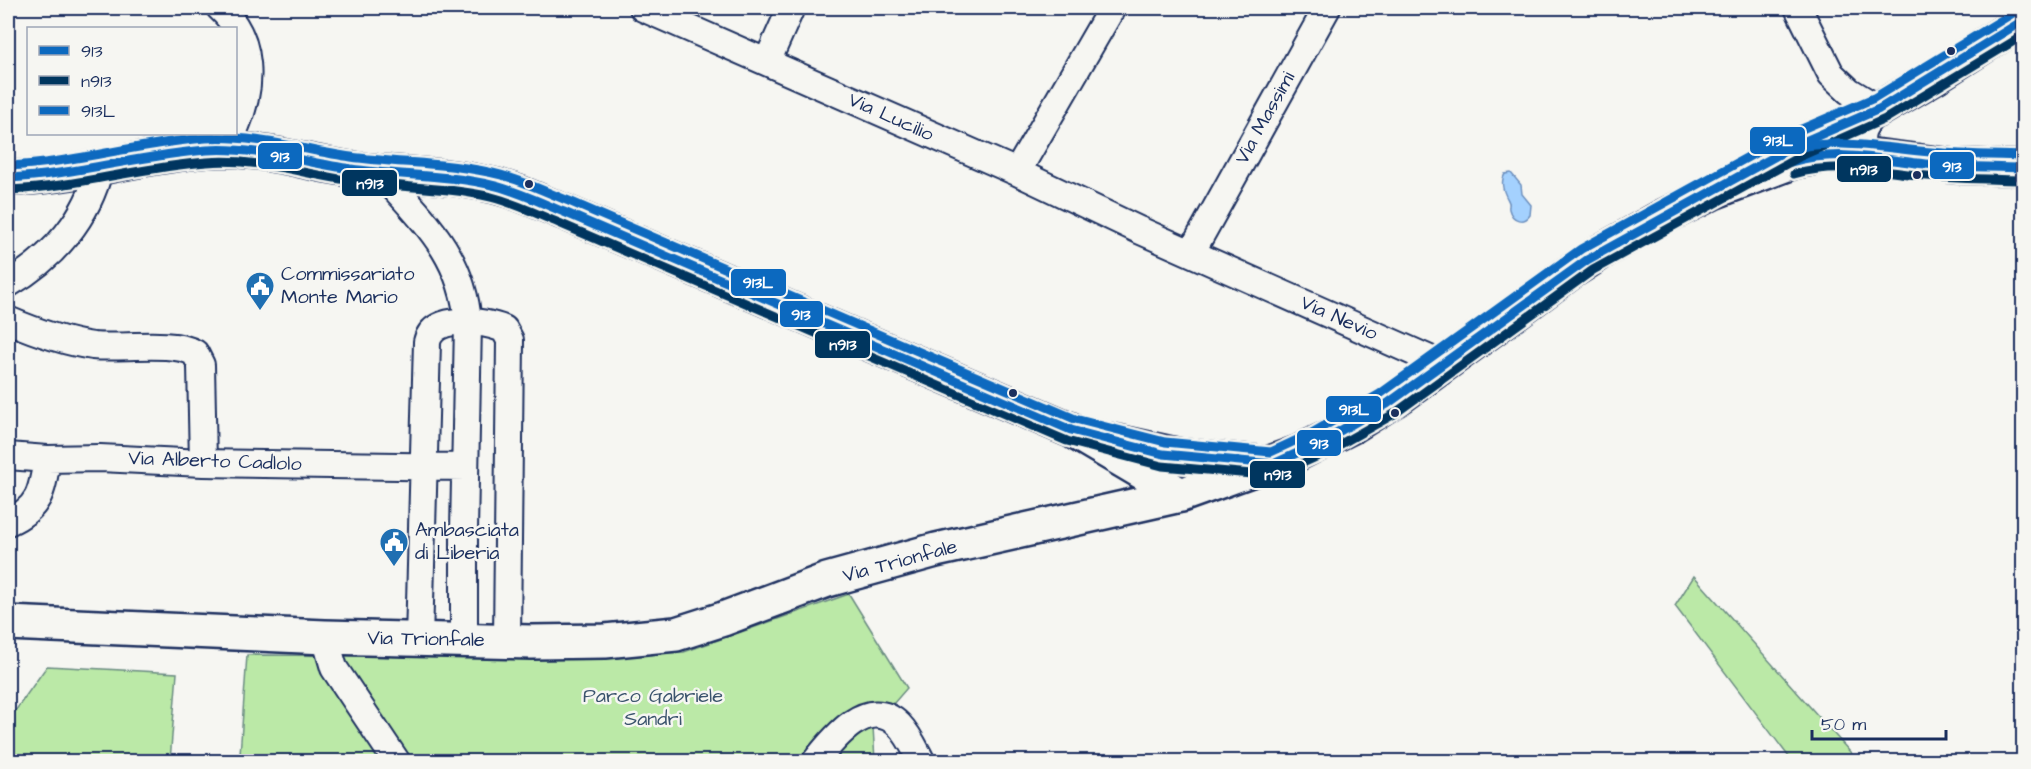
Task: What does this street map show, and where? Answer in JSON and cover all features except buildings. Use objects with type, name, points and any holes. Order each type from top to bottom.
[{"type":"main road","name":"Via Trionfale","points":[[1713,192],[1794,146],[1879,109],[2024,20]]},
{"type":"main road","points":[[11,172],[100,167],[181,153],[230,136],[256,151],[351,169],[478,182],[510,190],[1071,430],[1181,495]]},
{"type":"main road","points":[[1866,155],[1947,165],[2024,168]]},
{"type":"main road","name":"Via Trionfale","points":[[8,623],[418,640],[605,640],[676,634],[827,580],[936,550],[1181,495],[1273,464],[1317,444],[1402,395],[1587,260],[1661,218],[1713,192],[1805,158],[1866,155]]},
{"type":"main road","points":[[1071,430],[1163,454],[1273,464]]},
{"type":"street","points":[[220,8],[236,27]]},
{"type":"street","name":"Via Lucilio","points":[[643,8],[1017,172],[1191,253]]},
{"type":"street","points":[[767,62],[791,8]]},
{"type":"street","points":[[1017,172],[1112,8]]},
{"type":"street","name":"Via Massimi","points":[[1191,253],[1327,8]]},
{"type":"street","points":[[1798,8],[1831,74],[1849,91],[1879,109]]},
{"type":"street","points":[[237,29],[246,53],[247,91],[237,120]]},
{"type":"street","name":"Via Trionfale","points":[[1866,155],[1861,143],[1862,134],[1867,121],[1879,109]]},
{"type":"street","points":[[8,284],[42,260],[69,231],[89,199],[100,167]]},
{"type":"street","points":[[380,172],[450,256],[464,293],[468,323],[464,640]]},
{"type":"street","name":"Via Nevio","points":[[1191,253],[1443,364]]},
{"type":"street","points":[[8,320],[44,333],[93,346],[182,348],[195,353],[201,365],[204,463]]},
{"type":"street","points":[[418,640],[429,336],[432,330],[446,323],[486,323],[506,331],[510,340],[507,641]]},
{"type":"street","name":"Via Alberto Cadlolo","points":[[8,456],[204,463],[465,467]]},
{"type":"street","points":[[8,522],[25,513],[37,501],[47,459]]},
{"type":"street","points":[[325,637],[334,668],[397,762]]},
{"type":"street","points":[[815,762],[841,731],[850,724],[860,718],[876,715],[890,718],[900,726],[922,762]]},
{"type":"green space","points":[[1694,576],[1858,761],[1792,761],[1675,606]]},
{"type":"green space","name":"Parco Gabriele Sandri","points":[[849,594],[907,688],[873,727],[875,761],[243,762],[240,755],[247,655],[585,657],[684,652]]},
{"type":"green space","points":[[47,666],[177,673],[170,761],[8,761],[8,721]]},
{"type":"water","points":[[1511,173],[1521,185],[1522,194],[1531,205],[1530,215],[1525,220],[1515,219],[1509,209],[1503,180],[1505,174]]},
{"type":"transit line","name":"913L","points":[[8,166],[58,161],[156,144],[225,138],[261,141],[351,157],[445,165],[501,175],[569,201],[1075,419],[1165,442],[1271,452],[1312,433],[1380,394],[1581,249],[1788,135],[1874,98],[2018,10]]},
{"type":"transit line","name":"913","points":[[8,178],[58,173],[157,156],[225,150],[261,153],[351,169],[460,179],[496,186],[522,194],[1071,430],[1163,454],[1273,464],[1317,444],[1387,404],[1587,260],[1794,146],[1879,109],[2024,20]]},
{"type":"transit line","name":"n913","points":[[9,190],[59,185],[157,168],[225,161],[260,164],[365,183],[455,191],[491,197],[534,212],[1067,441],[1162,466],[1274,476],[1323,454],[1394,414],[1593,270],[1799,157],[1885,119],[2024,35]]},
{"type":"transit line","name":"913L","points":[[1788,150],[1806,146],[1841,144],[1942,153],[2024,156]]},
{"type":"transit line","name":"913","points":[[1791,162],[1824,156],[1841,156],[1937,165],[2024,168]]},
{"type":"transit line","name":"n913","points":[[1794,174],[1827,168],[1844,168],[1939,177],[2024,180]]},
{"type":"place","name":"Commissariato Monte Mario","points":[[260,312]]},
{"type":"place","name":"Ambasciata di Liberia","points":[[394,568]]}]
